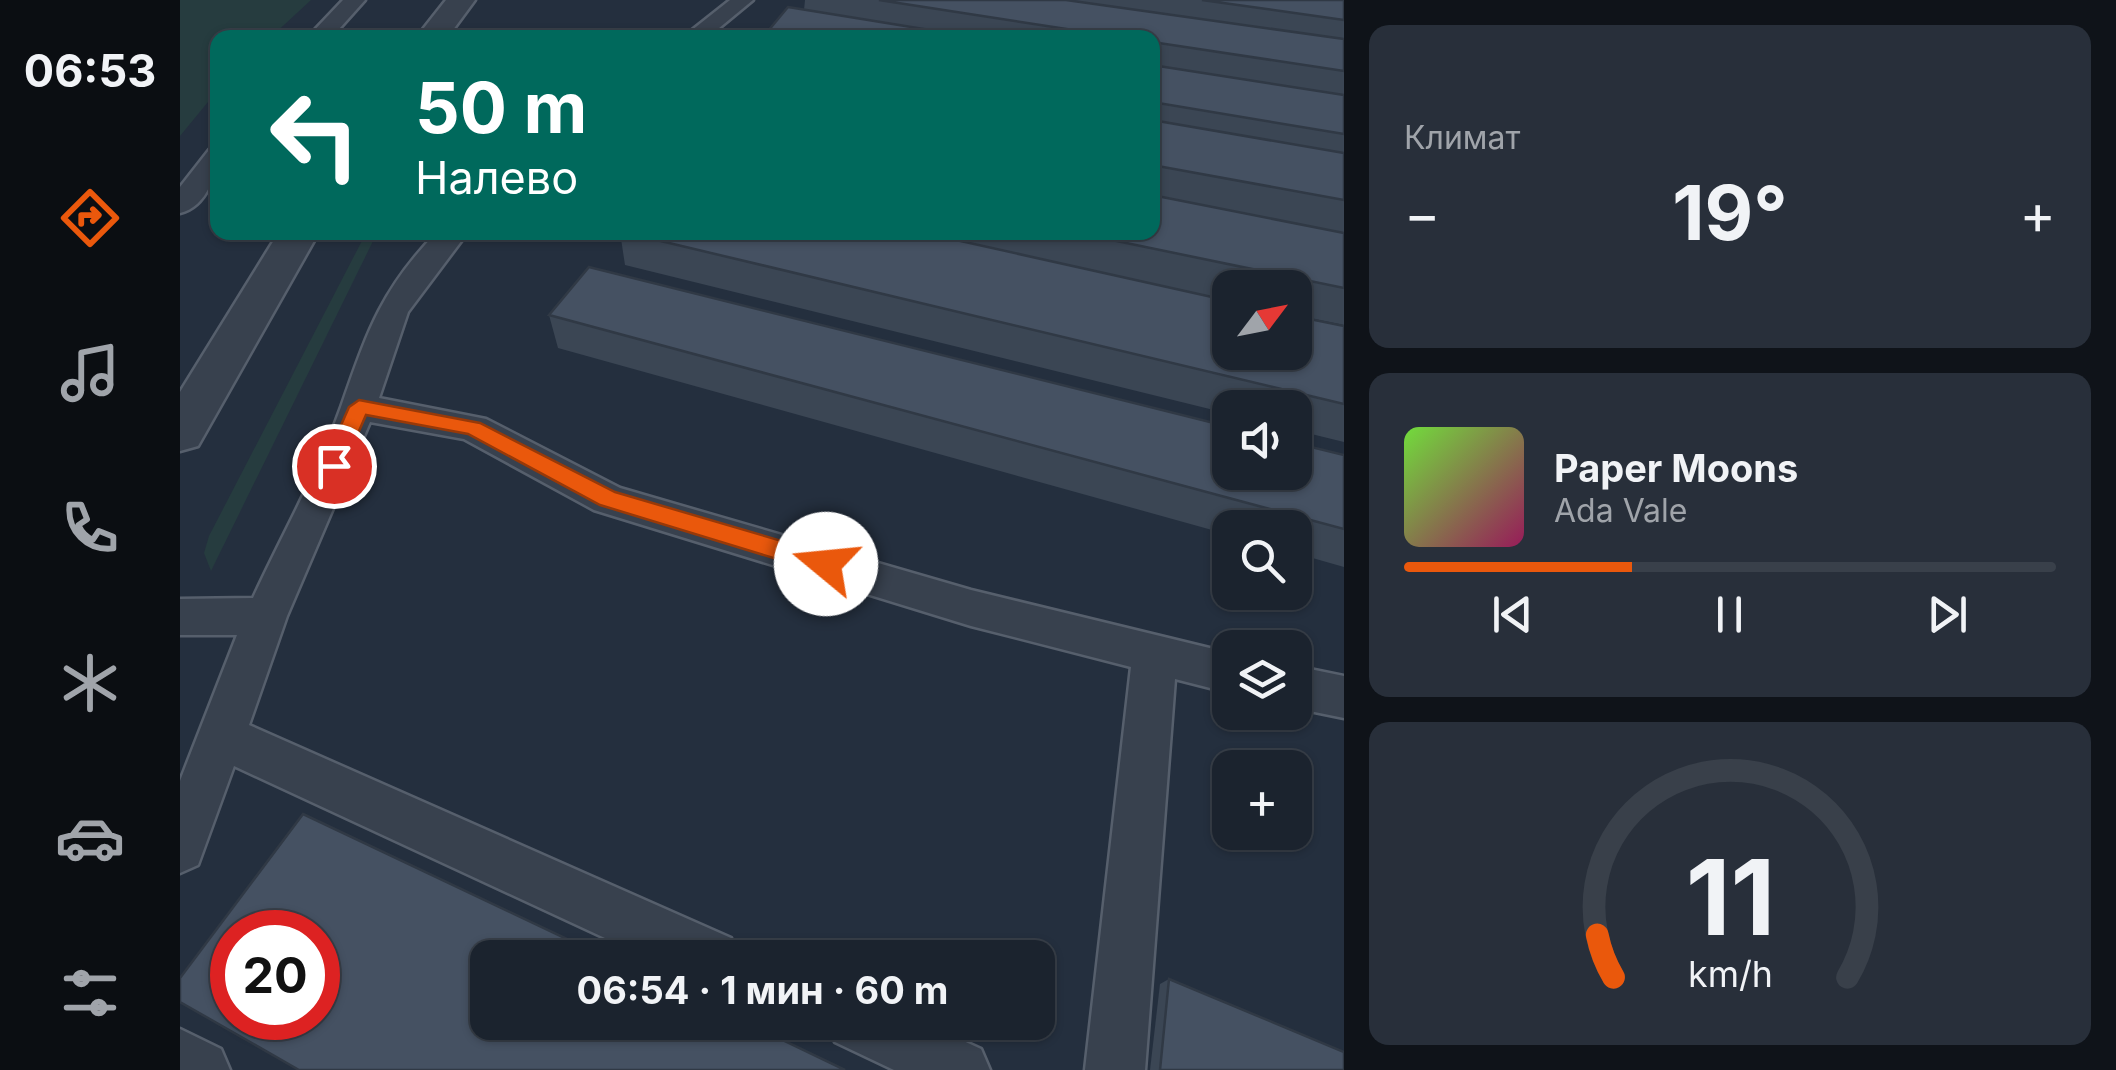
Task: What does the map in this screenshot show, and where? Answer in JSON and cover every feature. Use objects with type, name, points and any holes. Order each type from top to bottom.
[{"type":"street","points":[[437,30],[461,0]]},
{"type":"street","points":[[180,433],[294,240]]},
{"type":"lane","points":[[326,30],[355,0]]},
{"type":"lane","points":[[703,30],[742,0]]},
{"type":"lane","points":[[180,205],[210,166]]},
{"type":"lane","points":[[180,847],[266,616],[359,407],[368,361],[391,307],[447,240]]},
{"type":"lane","points":[[359,407],[473,428],[608,498],[971,608],[1212,669]]},
{"type":"lane","points":[[180,617],[266,616]]},
{"type":"lane","points":[[1115,1070],[1154,657]]},
{"type":"lane","points":[[1312,690],[1344,697]]},
{"type":"lane","points":[[222,738],[671,940]]},
{"type":"lane","points":[[894,1040],[960,1070]]},
{"type":"lane","points":[[180,1058],[200,1070]]},
{"type":"green space","points":[[180,0],[311,0],[279,30],[210,30],[210,100],[180,136]]},
{"type":"green space","points":[[362,240],[374,240],[211,571],[204,553],[209,536]]},
{"type":"building","points":[[879,0],[1066,0],[1344,39],[1344,71],[1160,43],[1160,30],[1073,30]]},
{"type":"building","points":[[1202,0],[1344,0],[1344,20]]},
{"type":"building","points":[[788,7],[930,30],[769,30]]},
{"type":"building","points":[[1160,66],[1344,95],[1344,134],[1160,103]]},
{"type":"building","points":[[1160,121],[1344,153],[1344,200],[1160,166]]},
{"type":"building","points":[[1160,197],[1344,233],[1344,288],[1312,281],[1312,270],[1257,270],[1112,240],[1160,240]]},
{"type":"building","points":[[657,240],[956,240],[1212,297],[1212,370],[1312,370],[1312,319],[1344,326],[1344,404],[1312,396],[1312,390],[1285,390]]},
{"type":"building","points":[[589,267],[1212,423],[1212,490],[1312,490],[1312,447],[1344,455],[1344,529],[1312,520],[1312,510],[1273,510],[549,315]]},
{"type":"building","points":[[303,814],[569,940],[470,940],[470,1040],[782,1040],[845,1070],[299,1070],[246,1040],[340,1040],[340,910],[231,910]]},
{"type":"building","points":[[210,938],[210,1019],[180,1002],[180,978]]},
{"type":"building","points":[[1169,979],[1344,1052],[1344,1070],[1160,1070]]},
{"type":"route","points":[[334,466],[359,407],[473,428],[608,498],[826,564]]}]
